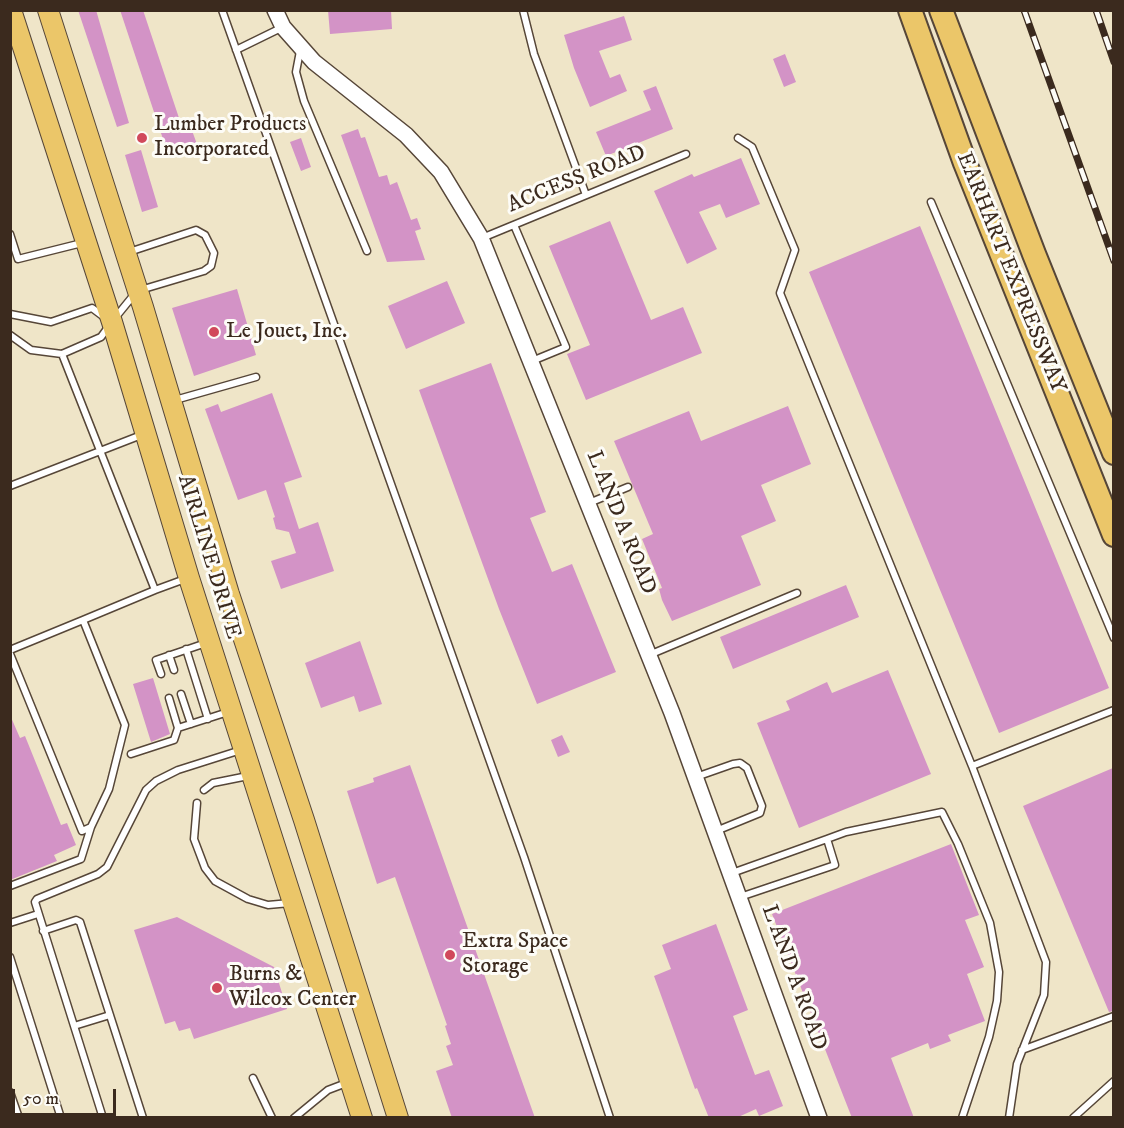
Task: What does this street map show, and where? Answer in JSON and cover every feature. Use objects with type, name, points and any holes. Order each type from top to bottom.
[{"type":"highway","name":"AIRLINE DRIVE","points":[[11,10],[112,322],[189,578],[362,1118]]},
{"type":"highway","name":"AIRLINE DRIVE","points":[[48,10],[126,253],[230,594],[398,1118]]},
{"type":"highway","name":"EARHART EXPRESSWAY","points":[[910,10],[965,163],[1113,535]]},
{"type":"highway","name":"EARHART EXPRESSWAY","points":[[941,10],[1113,453]]},
{"type":"highway","points":[[230,704],[260,687]]},
{"type":"street","name":"L AND A ROAD","points":[[275,10],[283,27],[314,62],[406,135],[441,172],[482,238],[649,655],[731,873],[819,1118]]},
{"type":"lane","points":[[222,10],[520,846],[610,1118]]},
{"type":"lane","points":[[523,10],[534,54],[586,195]]},
{"type":"lane","points":[[236,50],[283,27]]},
{"type":"lane","points":[[301,48],[296,72],[304,101],[367,252]]},
{"type":"lane","points":[[738,138],[752,147],[795,250],[780,293],[972,766],[1046,962],[1044,995],[1017,1064],[1009,1118]]},
{"type":"lane","name":"ACCESS ROAD","points":[[482,238],[686,154]]},
{"type":"lane","points":[[931,202],[1113,638]]},
{"type":"lane","points":[[514,225],[566,347],[531,362]]},
{"type":"lane","points":[[10,335],[31,350],[62,354],[101,338],[137,291],[204,271],[211,266],[214,253],[206,235],[196,230],[126,253]]},
{"type":"lane","points":[[10,234],[14,259],[85,242]]},
{"type":"lane","points":[[10,314],[51,322],[92,308],[112,322]]},
{"type":"lane","points":[[62,354],[155,591]]},
{"type":"lane","points":[[171,401],[256,376]]},
{"type":"lane","points":[[10,486],[145,434]]},
{"type":"lane","points":[[588,504],[628,487]]},
{"type":"lane","points":[[91,827],[82,831],[10,652],[189,578]]},
{"type":"lane","points":[[649,655],[797,593]]},
{"type":"lane","points":[[10,886],[81,859],[91,827],[109,789],[125,725],[83,620]]},
{"type":"lane","points":[[161,674],[156,660],[210,642]]},
{"type":"lane","points":[[186,650],[208,719]]},
{"type":"lane","points":[[169,655],[174,670]]},
{"type":"lane","points":[[181,694],[191,724]]},
{"type":"lane","points":[[131,754],[174,740],[178,728],[169,698]]},
{"type":"lane","points":[[178,728],[208,719],[230,704]]},
{"type":"lane","points":[[972,766],[1113,710]]},
{"type":"lane","points":[[103,1118],[35,902],[37,899],[98,874],[107,867],[146,790],[156,781],[178,770],[244,749]]},
{"type":"lane","points":[[695,777],[740,763],[747,768],[762,806],[760,813],[715,831]]},
{"type":"lane","points":[[204,790],[213,783],[252,775]]},
{"type":"lane","points":[[197,803],[194,839],[205,868],[215,881],[248,899],[268,905],[293,902]]},
{"type":"lane","points":[[731,873],[846,832],[942,812],[958,844],[990,923],[999,972],[997,1001],[990,1037],[962,1118]]},
{"type":"lane","points":[[740,898],[835,865],[827,839]]},
{"type":"lane","points":[[10,923],[38,914]]},
{"type":"lane","points":[[43,931],[76,920],[80,922],[143,1118]]},
{"type":"lane","points":[[10,957],[61,1118]]},
{"type":"lane","points":[[74,1026],[110,1015]]},
{"type":"lane","points":[[1022,1050],[1113,1016]]},
{"type":"lane","points":[[252,1078],[272,1118]]},
{"type":"lane","points":[[1072,1118],[1113,1081]]},
{"type":"lane","points":[[294,1118],[328,1090],[351,1082]]},
{"type":"lane","points":[[10,1092],[19,1118]]},
{"type":"building","points":[[78,10],[96,10],[129,123],[117,127]]},
{"type":"building","points":[[120,10],[143,10],[182,127],[190,125],[198,147],[169,157]]},
{"type":"building","points":[[328,10],[391,10],[392,29],[330,34]]},
{"type":"building","points":[[624,16],[632,40],[599,51],[610,78],[620,74],[627,91],[590,107],[574,68],[564,35]]},
{"type":"building","points":[[785,54],[796,82],[784,87],[773,59]]},
{"type":"building","points":[[656,86],[673,129],[606,156],[596,132],[651,110],[643,91]]},
{"type":"building","points":[[358,129],[361,138],[365,137],[379,177],[387,175],[390,185],[397,182],[411,220],[417,218],[421,229],[415,231],[425,260],[387,262],[341,135]]},
{"type":"building","points":[[301,138],[311,167],[301,171],[290,142]]},
{"type":"building","points":[[141,150],[158,207],[142,212],[125,155]]},
{"type":"building","points":[[741,158],[760,204],[726,218],[720,204],[699,212],[717,249],[687,264],[654,191],[692,174],[694,177]]},
{"type":"building","points":[[610,221],[651,320],[683,307],[702,353],[586,400],[567,354],[590,345],[549,246]]},
{"type":"building","points":[[920,226],[1109,688],[999,733],[809,272]]},
{"type":"building","points":[[447,281],[465,323],[406,349],[388,306]]},
{"type":"building","name":"Le Jouet, Inc.","points":[[237,289],[256,355],[194,376],[172,308]]},
{"type":"building","points":[[491,363],[546,512],[530,518],[552,572],[572,564],[616,672],[537,704],[499,609],[419,390]]},
{"type":"building","points":[[272,393],[302,477],[284,483],[299,529],[318,522],[334,571],[281,589],[271,561],[296,553],[289,532],[276,529],[273,518],[275,517],[266,490],[238,500],[205,409],[218,404],[221,412]]},
{"type":"building","points":[[788,406],[811,464],[761,485],[776,521],[741,536],[761,585],[672,621],[662,600],[659,589],[662,588],[642,539],[653,534],[614,441],[689,411],[701,441]]},
{"type":"building","points":[[846,585],[859,617],[733,669],[720,637]]},
{"type":"building","points":[[360,641],[382,704],[359,712],[354,696],[321,708],[305,663]]},
{"type":"building","points":[[888,670],[931,774],[799,828],[757,723],[790,710],[786,701],[827,682],[832,693]]},
{"type":"building","points":[[153,678],[170,734],[151,742],[133,684]]},
{"type":"building","points":[[10,715],[20,738],[25,736],[61,825],[67,823],[76,845],[54,855],[57,861],[10,880]]},
{"type":"building","points":[[562,735],[570,752],[558,757],[551,740]]},
{"type":"building","name":"Extra Space Storage","points":[[410,765],[535,1118],[452,1118],[436,1071],[453,1065],[446,1046],[451,1044],[445,1026],[447,1025],[395,877],[377,884],[347,791],[374,782],[373,778]]},
{"type":"building","points":[[1113,768],[1113,1011],[1109,1012],[1023,806]]},
{"type":"building","points":[[951,844],[979,915],[965,920],[984,967],[967,974],[985,1021],[948,1035],[951,1041],[930,1049],[928,1043],[891,1058],[914,1118],[852,1118],[772,914]]},
{"type":"building","name":"Burns & Wilcox Center","points":[[177,917],[274,967],[287,1009],[194,1039],[190,1028],[179,1031],[175,1021],[165,1024],[134,930]]},
{"type":"building","points":[[716,924],[748,1010],[733,1016],[755,1075],[769,1070],[783,1106],[759,1116],[756,1109],[736,1118],[709,1118],[697,1088],[695,1089],[654,976],[671,969],[662,945]]},
{"type":"railway","points":[[1024,10],[1114,261]]},
{"type":"railway","points":[[1096,10],[1114,62]]},
{"type":"place","name":"Lumber Products Incorporated","points":[[142,138]]},
{"type":"place","name":"Le Jouet, Inc.","points":[[214,332]]},
{"type":"place","name":"Extra Space Storage","points":[[450,955]]},
{"type":"place","name":"Burns & Wilcox Center","points":[[217,988]]}]
